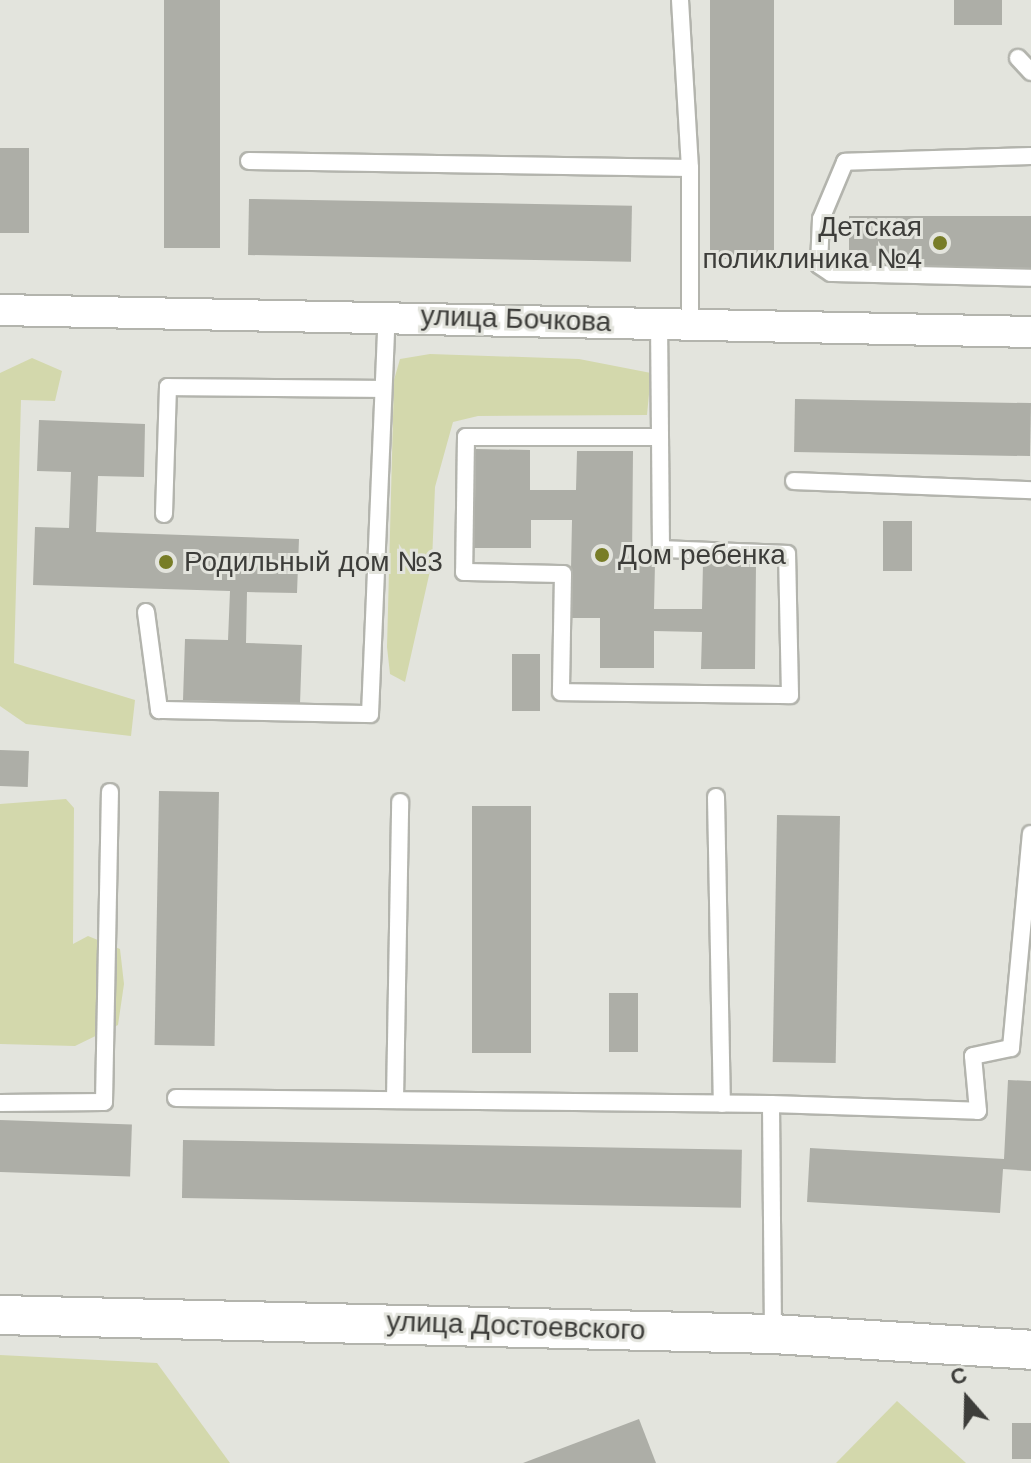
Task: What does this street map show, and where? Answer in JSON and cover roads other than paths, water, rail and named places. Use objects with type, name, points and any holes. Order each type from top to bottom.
[{"type":"street","name":"улица Бочкова","points":[[0,310],[387,314],[1031,332]]},
{"type":"street","name":"улица Достоевского","points":[[0,1315],[773,1334],[1031,1350]]},
{"type":"lane","points":[[680,0],[690,168],[690,324]]},
{"type":"lane","points":[[1018,58],[1031,72]]},
{"type":"lane","points":[[1031,156],[845,162],[821,219],[819,265],[831,273],[1031,278]]},
{"type":"lane","points":[[249,161],[690,168]]},
{"type":"lane","points":[[146,612],[159,710],[370,714],[381,389],[387,314]]},
{"type":"lane","points":[[657,437],[466,437],[464,572],[563,574],[561,692],[790,695],[787,554],[661,549],[657,437],[659,324]]},
{"type":"lane","points":[[164,514],[168,387],[381,389]]},
{"type":"lane","points":[[794,481],[1031,490]]},
{"type":"lane","points":[[0,1103],[104,1102],[110,792]]},
{"type":"lane","points":[[716,797],[722,1104]]},
{"type":"lane","points":[[395,1100],[400,802]]},
{"type":"lane","points":[[176,1098],[771,1104],[978,1111],[973,1056],[1011,1048],[1031,834]]},
{"type":"lane","points":[[771,1104],[773,1334]]},
{"type":"place","name":"Детская поликлиника №4","points":[[940,243]]},
{"type":"place","name":"Дом ребенка","points":[[602,555]]},
{"type":"place","name":"Родильный дом №3","points":[[166,562]]}]
